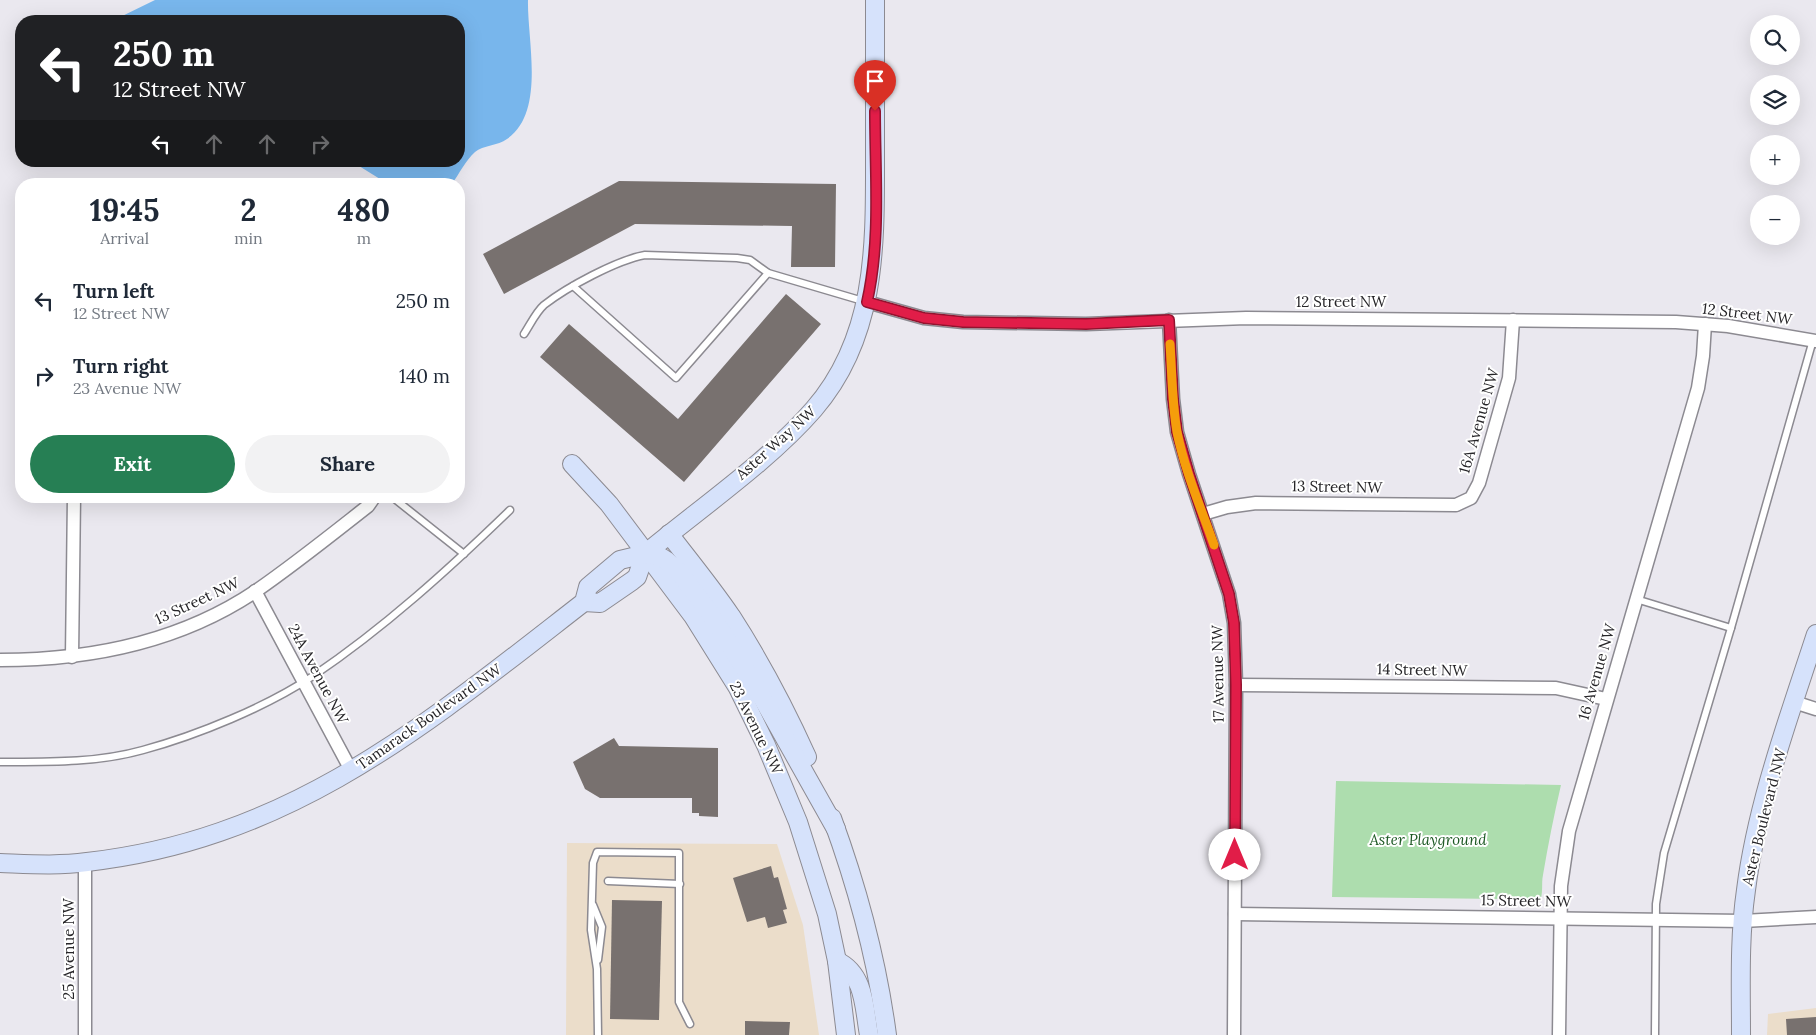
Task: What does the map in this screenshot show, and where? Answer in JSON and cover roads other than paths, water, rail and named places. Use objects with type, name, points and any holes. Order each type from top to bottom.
[{"type":"street","points":[[867,302],[875,240],[875,0]]},
{"type":"street","name":"12 Street NW","points":[[867,302],[924,318],[963,322],[1086,324],[1238,318],[1513,320],[1705,324],[1814,340]]},
{"type":"street","name":"Aster Way NW","points":[[645,554],[757,462],[814,410],[842,367],[857,333],[867,302]]},
{"type":"street","name":"17 Avenue NW","points":[[1169,320],[1173,399],[1177,432],[1230,601],[1236,643],[1234,1035]]},
{"type":"street","name":"16A Avenue NW","points":[[1471,498],[1479,483],[1509,378],[1513,320]]},
{"type":"street","name":"16 Avenue NW","points":[[1559,1035],[1562,869],[1569,831],[1698,388],[1704,356],[1705,324]]},
{"type":"street","name":"23 Avenue NW","points":[[572,464],[609,504],[714,649],[738,688],[766,745],[792,806],[827,914],[837,961],[846,1035]]},
{"type":"street","name":"13 Street NW","points":[[1203,514],[1227,507],[1256,503],[1456,505],[1471,498]]},
{"type":"street","points":[[72,657],[74,503]]},
{"type":"street","name":"13 Street NW","points":[[0,660],[72,657],[124,648],[176,632],[225,609],[255,592],[370,503]]},
{"type":"street","points":[[670,534],[730,616],[789,716],[836,829],[852,874],[874,955],[887,1035]]},
{"type":"street","points":[[645,554],[659,556],[667,561],[680,573],[708,610],[755,685],[836,829]]},
{"type":"street","name":"Tamarack Boulevard NW","points":[[584,602],[600,603],[637,577],[645,554]]},
{"type":"street","name":"Tamarack Boulevard NW","points":[[0,863],[85,863],[145,853],[212,836],[288,806],[352,772],[440,712],[584,602],[588,587],[620,560],[645,554]]},
{"type":"street","name":"24A Avenue NW","points":[[255,592],[352,772]]},
{"type":"street","name":"Aster Boulevard NW","points":[[1741,1035],[1743,921],[1752,854],[1794,702],[1816,634]]},
{"type":"street","name":"14 Street NW","points":[[1236,685],[1556,688],[1606,699]]},
{"type":"street","points":[[1794,702],[1816,709]]},
{"type":"street","name":"25 Avenue NW","points":[[85,863],[85,1035]]},
{"type":"street","name":"15 Street NW","points":[[1235,914],[1743,921],[1816,917]]},
{"type":"street","points":[[837,961],[848,968],[858,980],[868,1035]]},
{"type":"lane","points":[[524,334],[543,306],[573,286],[632,257],[645,255],[750,260],[768,273],[867,302]]},
{"type":"lane","points":[[573,286],[676,378],[768,273]]},
{"type":"lane","points":[[1655,1035],[1656,919],[1658,886],[1664,854],[1814,340]]},
{"type":"lane","points":[[400,503],[464,554]]},
{"type":"lane","points":[[0,762],[59,762],[143,750],[243,713],[303,682],[398,611],[464,554],[510,510]]},
{"type":"lane","points":[[1635,599],[1731,628]]},
{"type":"lane","points":[[597,969],[591,930],[593,864],[597,852],[679,853],[679,1002],[690,1024]]},
{"type":"lane","points":[[608,881],[680,884]]},
{"type":"lane","points":[[592,904],[602,926],[597,969],[598,1035]]},
{"type":"water","points":[[155,0],[528,0],[532,74],[531,94],[527,112],[519,127],[507,139],[475,152],[465,164],[465,15],[124,15]]},
{"type":"water","points":[[361,167],[463,167],[456,178],[378,178]]},
{"type":"park label","name":"Aster Playground","points":[[1428,840]]}]
